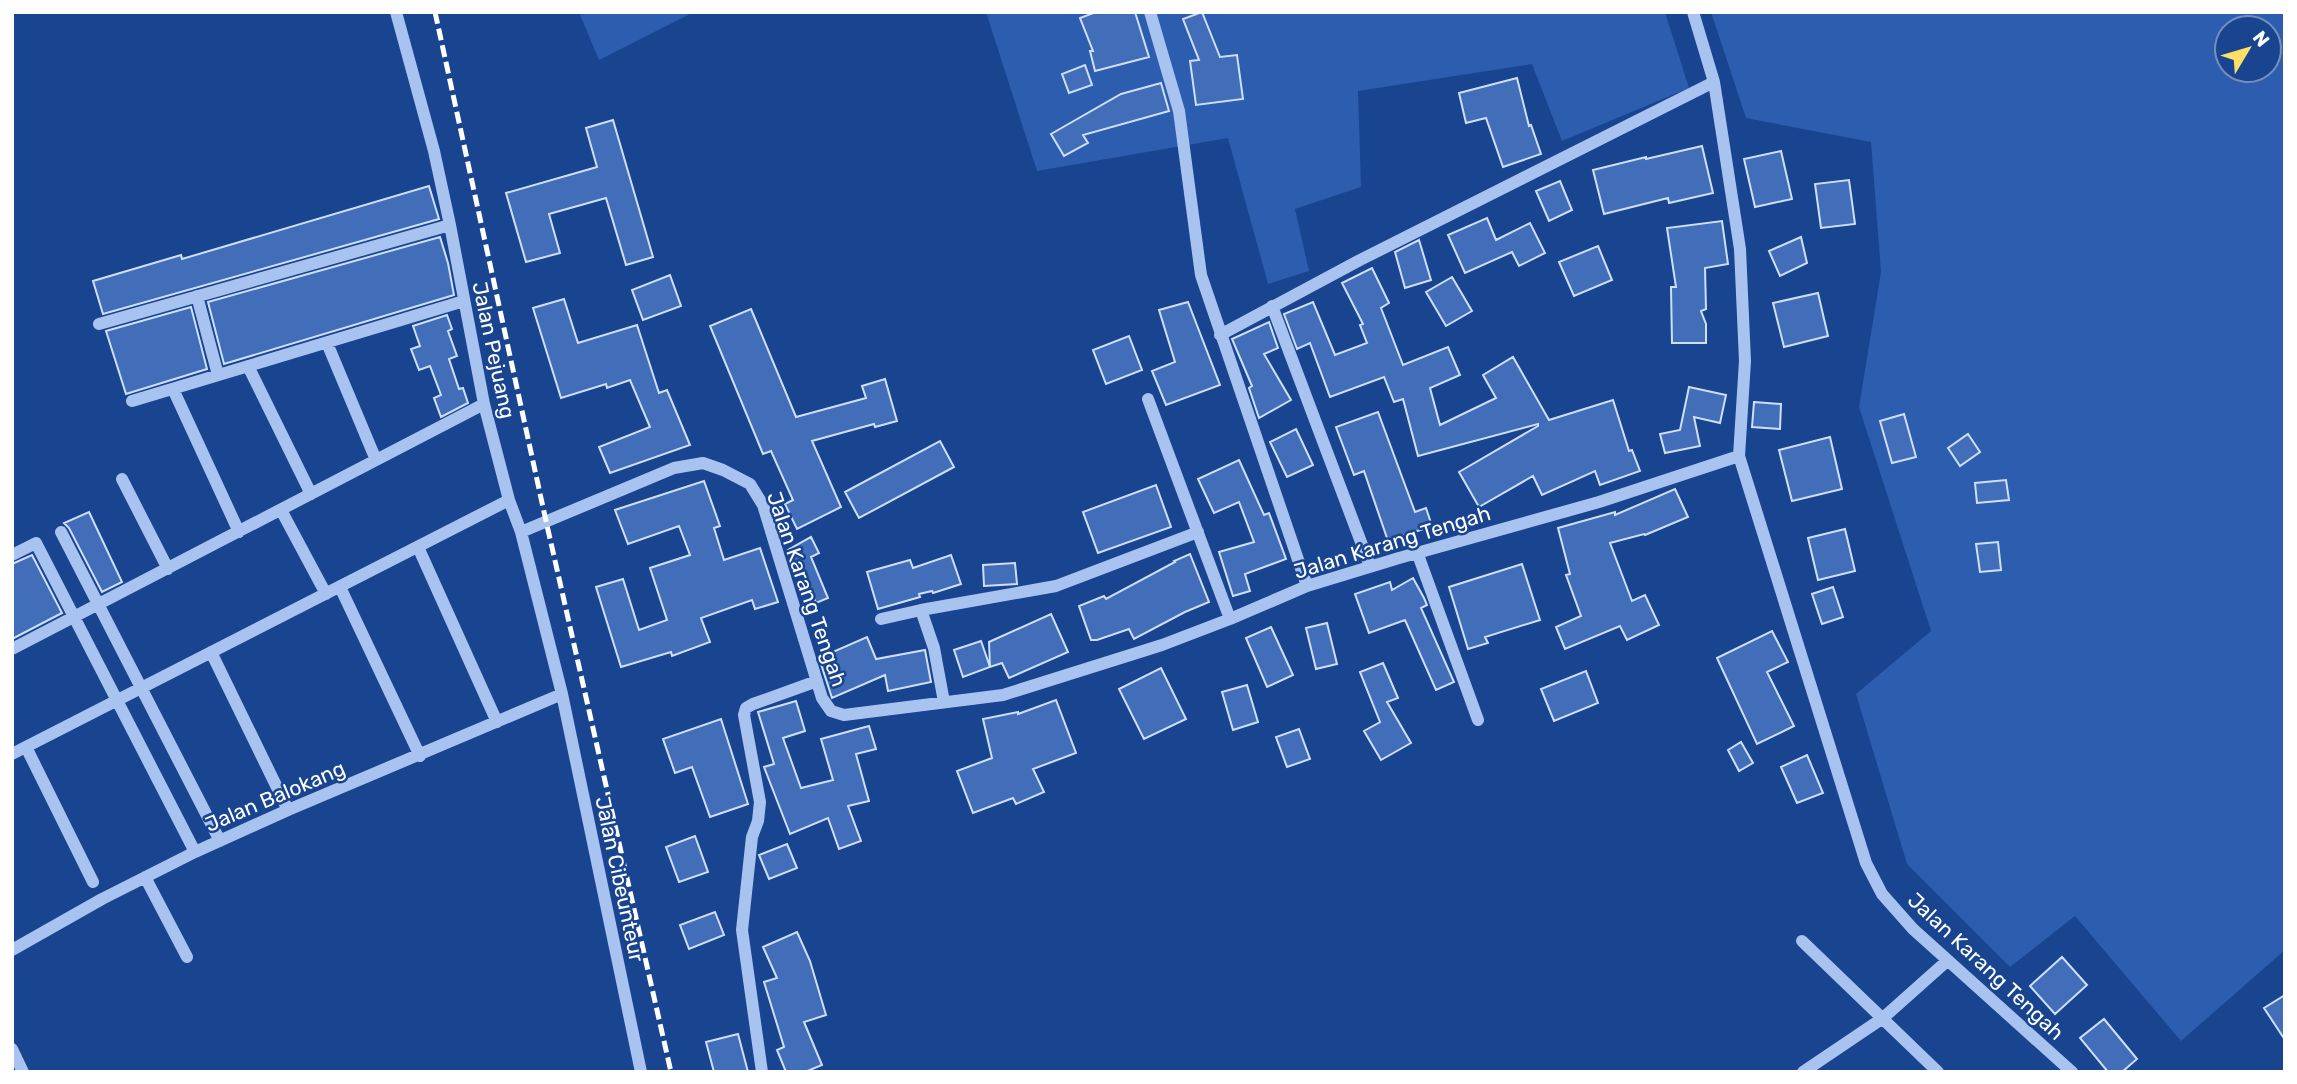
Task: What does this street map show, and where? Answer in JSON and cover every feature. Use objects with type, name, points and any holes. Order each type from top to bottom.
[{"type":"street","name":"Jalan Pejuang","points":[[396,12],[434,152],[484,404],[509,500],[521,532],[562,694]]},
{"type":"street","points":[[1150,12],[1179,111],[1201,275],[1307,586]]},
{"type":"street","points":[[1693,12],[1714,82],[1740,249],[1745,361],[1739,456]]},
{"type":"street","points":[[1220,335],[1272,306],[1714,82]]},
{"type":"street","points":[[99,324],[450,225]]},
{"type":"street","points":[[197,296],[218,375]]},
{"type":"street","points":[[132,401],[464,301]]},
{"type":"street","points":[[1272,306],[1370,566]]},
{"type":"street","points":[[327,342],[376,460]]},
{"type":"street","points":[[248,366],[311,494]]},
{"type":"street","points":[[173,389],[239,532]]},
{"type":"street","points":[[1148,399],[1230,619]]},
{"type":"street","points":[[12,649],[484,404]]},
{"type":"street","name":"Jalan Karang Tengah","points":[[521,532],[674,468],[703,463],[750,484],[763,505],[822,698],[831,711],[844,715],[1003,695],[1161,645],[1307,586],[1599,502],[1739,456],[1866,863],[1882,894],[1913,929],[1947,961],[2072,1072]]},
{"type":"street","points":[[122,480],[167,569]]},
{"type":"street","points":[[12,754],[509,500]]},
{"type":"street","points":[[281,510],[327,594]]},
{"type":"street","points":[[61,532],[220,841]]},
{"type":"street","points":[[881,619],[1056,586],[1198,533]]},
{"type":"street","points":[[12,555],[36,543],[195,852]]},
{"type":"street","points":[[418,547],[497,722]]},
{"type":"street","points":[[1418,552],[1478,719]]},
{"type":"street","points":[[340,586],[420,756]]},
{"type":"street","points":[[921,610],[934,648],[944,702]]},
{"type":"street","points":[[211,652],[288,810]]},
{"type":"street","points":[[762,1072],[742,930],[752,837],[758,821],[760,802],[744,715],[746,708],[753,704],[817,681]]},
{"type":"street","name":"Jalan Balokang","points":[[12,950],[195,852],[562,694]]},
{"type":"street","name":"Jalan Cibeunteur","points":[[562,694],[641,1072]]},
{"type":"street","points":[[26,747],[93,882]]},
{"type":"street","points":[[145,877],[187,957]]},
{"type":"street","points":[[1801,941],[1883,1018],[1934,1071]]},
{"type":"street","points":[[1803,1072],[1883,1018],[1947,961]]},
{"type":"street","points":[[12,1049],[23,1072]]},
{"type":"shaded area","points":[[579,12],[694,12],[599,60]]},
{"type":"shaded area","points":[[986,12],[1665,12],[1689,88],[1562,141],[1532,64],[1358,91],[1361,187],[1295,209],[1309,271],[1268,284],[1228,138],[1037,171]]},
{"type":"shaded area","points":[[1711,12],[2285,12],[2285,950],[2181,1041],[2075,916],[2010,967],[1907,864],[1856,694],[1931,631],[1859,407],[1881,272],[1871,142],[1746,118]]},
{"type":"building","points":[[1096,12],[1135,12],[1149,57],[1095,71],[1090,51],[1093,51],[1080,18]]},
{"type":"building","points":[[1202,12],[1220,57],[1237,55],[1243,99],[1196,105],[1190,61],[1199,60],[1183,19]]},
{"type":"building","points":[[1085,65],[1092,85],[1069,93],[1062,74]]},
{"type":"building","points":[[1517,78],[1529,126],[1531,125],[1541,154],[1503,167],[1486,118],[1466,123],[1459,93]]},
{"type":"building","points":[[1161,83],[1169,111],[1083,135],[1088,143],[1064,156],[1051,134],[1121,94]]},
{"type":"building","points":[[613,120],[653,257],[626,265],[606,198],[549,214],[560,253],[526,262],[506,193],[597,167],[586,128]]},
{"type":"building","points":[[1702,146],[1713,193],[1669,203],[1668,198],[1604,214],[1593,170]]},
{"type":"building","points":[[1781,151],[1792,199],[1755,207],[1744,159]]},
{"type":"building","points":[[1849,180],[1855,224],[1821,228],[1815,184]]},
{"type":"building","points":[[1560,181],[1572,210],[1549,221],[1536,191]]},
{"type":"building","points":[[429,186],[439,219],[103,314],[93,281],[181,255],[182,259]]},
{"type":"building","points":[[1487,218],[1496,240],[1530,223],[1545,253],[1519,266],[1512,252],[1465,273],[1448,235]]},
{"type":"building","points":[[1722,221],[1728,264],[1705,268],[1706,309],[1701,311],[1706,324],[1706,343],[1672,343],[1671,287],[1676,287],[1667,228]]},
{"type":"building","points":[[440,237],[454,295],[224,364],[208,302]]},
{"type":"building","points":[[1801,237],[1807,263],[1780,276],[1769,251]]},
{"type":"building","points":[[1419,240],[1431,280],[1405,288],[1395,252]]},
{"type":"building","points":[[1598,246],[1612,280],[1574,296],[1559,262]]},
{"type":"building","points":[[1372,268],[1389,303],[1381,308],[1403,365],[1448,347],[1460,375],[1430,388],[1440,425],[1496,398],[1483,375],[1513,357],[1549,420],[1613,400],[1629,451],[1632,450],[1640,471],[1600,485],[1595,471],[1542,495],[1533,476],[1479,507],[1459,472],[1538,424],[1418,456],[1403,399],[1394,402],[1384,377],[1330,397],[1310,343],[1297,349],[1284,314],[1313,302],[1335,355],[1367,343],[1360,325],[1363,324],[1342,283]]},
{"type":"building","points":[[670,275],[681,306],[643,320],[632,290]]},
{"type":"building","points":[[1452,277],[1472,311],[1446,326],[1426,292]]},
{"type":"building","points":[[1818,293],[1828,336],[1784,347],[1773,303]]},
{"type":"building","points":[[564,299],[578,343],[637,325],[659,393],[667,390],[690,445],[610,473],[599,447],[650,427],[630,380],[607,388],[606,384],[561,398],[533,308]]},
{"type":"building","points":[[1188,302],[1220,385],[1166,405],[1152,371],[1175,362],[1159,310]]},
{"type":"building","points":[[191,307],[207,369],[126,394],[106,331]]},
{"type":"building","points":[[751,309],[796,417],[866,398],[862,386],[885,379],[897,421],[875,427],[874,424],[812,441],[841,507],[797,529],[785,504],[793,500],[771,451],[763,454],[710,326]]},
{"type":"building","points":[[447,315],[452,329],[448,331],[457,356],[449,359],[459,389],[463,388],[468,403],[441,417],[434,398],[441,395],[430,366],[419,370],[411,349],[420,346],[413,326]]},
{"type":"building","points":[[1269,322],[1278,348],[1264,354],[1291,400],[1259,418],[1249,388],[1252,386],[1232,339]]},
{"type":"building","points":[[1129,336],[1142,370],[1106,384],[1093,350]]},
{"type":"building","points":[[1689,387],[1726,395],[1720,423],[1694,417],[1700,446],[1665,453],[1660,434],[1680,430]]},
{"type":"building","points":[[1754,402],[1781,404],[1780,429],[1752,427]]},
{"type":"building","points":[[1378,412],[1415,512],[1426,508],[1432,526],[1388,541],[1364,471],[1354,475],[1336,427]]},
{"type":"building","points":[[1904,414],[1916,457],[1892,463],[1880,421]]},
{"type":"building","points":[[1296,429],[1313,465],[1287,477],[1270,442]]},
{"type":"building","points":[[1968,434],[1980,452],[1960,466],[1948,448]]},
{"type":"building","points":[[1830,437],[1842,489],[1792,501],[1779,450]]},
{"type":"building","points":[[940,441],[954,467],[859,518],[845,492]]},
{"type":"building","points":[[1239,460],[1264,515],[1269,513],[1286,559],[1245,574],[1250,591],[1233,596],[1219,552],[1254,542],[1239,502],[1214,513],[1198,479]]},
{"type":"building","points":[[2006,480],[2009,500],[1977,503],[1975,483]]},
{"type":"building","points":[[704,481],[720,526],[714,528],[724,560],[760,548],[778,602],[755,609],[752,600],[701,618],[710,642],[672,656],[671,652],[621,667],[596,587],[623,579],[639,630],[667,620],[650,568],[690,555],[679,526],[628,544],[615,510]]},
{"type":"building","points":[[1156,485],[1171,527],[1098,553],[1083,512]]},
{"type":"building","points":[[1675,489],[1688,517],[1645,535],[1610,543],[1632,601],[1645,595],[1659,625],[1627,640],[1620,626],[1565,649],[1556,627],[1581,616],[1566,575],[1570,574],[1558,528],[1615,512],[1615,515]]},
{"type":"building","points":[[89,512],[122,582],[102,592],[64,523]]},
{"type":"building","points":[[1845,529],[1855,571],[1818,580],[1808,538]]},
{"type":"building","points":[[811,537],[819,553],[811,557],[828,598],[816,603],[799,564],[796,565],[788,550]]},
{"type":"building","points":[[1998,542],[2001,570],[1980,572],[1976,544]]},
{"type":"building","points":[[1190,554],[1209,602],[1134,639],[1129,629],[1091,640],[1079,606],[1104,596],[1106,599]]},
{"type":"building","points":[[32,555],[62,613],[12,639],[12,564]]},
{"type":"building","points":[[951,555],[961,584],[933,593],[919,594],[920,597],[878,609],[867,572],[910,560],[913,568]]},
{"type":"building","points":[[1015,563],[1017,584],[984,586],[983,565]]},
{"type":"building","points":[[1522,564],[1540,620],[1485,637],[1488,643],[1468,649],[1449,587]]},
{"type":"building","points":[[1413,578],[1427,605],[1421,608],[1454,682],[1436,690],[1405,620],[1369,633],[1355,594],[1390,582],[1392,590]]},
{"type":"building","points":[[1833,587],[1843,617],[1822,624],[1812,594]]},
{"type":"building","points":[[1051,614],[1068,652],[1009,678],[1002,663],[990,667],[989,642]]},
{"type":"building","points":[[1327,623],[1337,664],[1316,669],[1306,628]]},
{"type":"building","points":[[1271,627],[1293,675],[1267,687],[1246,638]]},
{"type":"building","points":[[1772,631],[1788,662],[1767,672],[1794,726],[1757,744],[1717,658]]},
{"type":"building","points":[[867,637],[876,659],[925,650],[931,682],[888,691],[885,675],[832,698],[819,658]]},
{"type":"building","points":[[981,641],[990,667],[963,677],[954,650]]},
{"type":"building","points":[[1383,663],[1398,698],[1387,702],[1411,743],[1381,760],[1364,731],[1380,722],[1360,672]]},
{"type":"building","points":[[1161,668],[1186,719],[1144,739],[1119,689]]},
{"type":"building","points":[[1586,671],[1598,703],[1554,721],[1541,689]]},
{"type":"building","points":[[1247,685],[1258,722],[1233,730],[1222,692]]},
{"type":"building","points":[[1056,700],[1076,753],[1033,769],[1044,792],[1016,804],[1013,798],[973,813],[957,771],[992,758],[983,719],[1018,714]]},
{"type":"building","points":[[796,701],[805,731],[783,738],[801,788],[833,780],[821,739],[869,726],[876,749],[856,754],[869,801],[848,806],[861,841],[839,849],[828,818],[790,834],[764,767],[774,764],[758,712]]},
{"type":"building","points":[[721,719],[748,804],[710,817],[692,767],[675,773],[663,739]]},
{"type":"building","points":[[1299,729],[1310,759],[1287,767],[1276,737]]},
{"type":"building","points":[[1741,742],[1753,763],[1739,771],[1728,750]]},
{"type":"building","points":[[1807,755],[1823,793],[1797,803],[1781,767]]},
{"type":"building","points":[[695,836],[708,872],[679,882],[666,847]]},
{"type":"building","points":[[787,844],[797,868],[769,879],[759,855]]},
{"type":"building","points":[[715,912],[724,935],[689,949],[680,925]]},
{"type":"building","points":[[797,932],[810,961],[826,1015],[804,1022],[822,1065],[805,1072],[786,1072],[777,1050],[784,1047],[764,982],[777,978],[763,947]]},
{"type":"building","points":[[2062,957],[2087,985],[2055,1014],[2030,986]]},
{"type":"building","points":[[2285,995],[2285,1040],[2264,1008]]},
{"type":"building","points":[[2104,1019],[2137,1059],[2122,1072],[2108,1072],[2080,1038]]},
{"type":"building","points":[[738,1034],[748,1072],[714,1072],[706,1042]]},
{"type":"railway","points":[[435,12],[546,521],[671,1072]]}]
